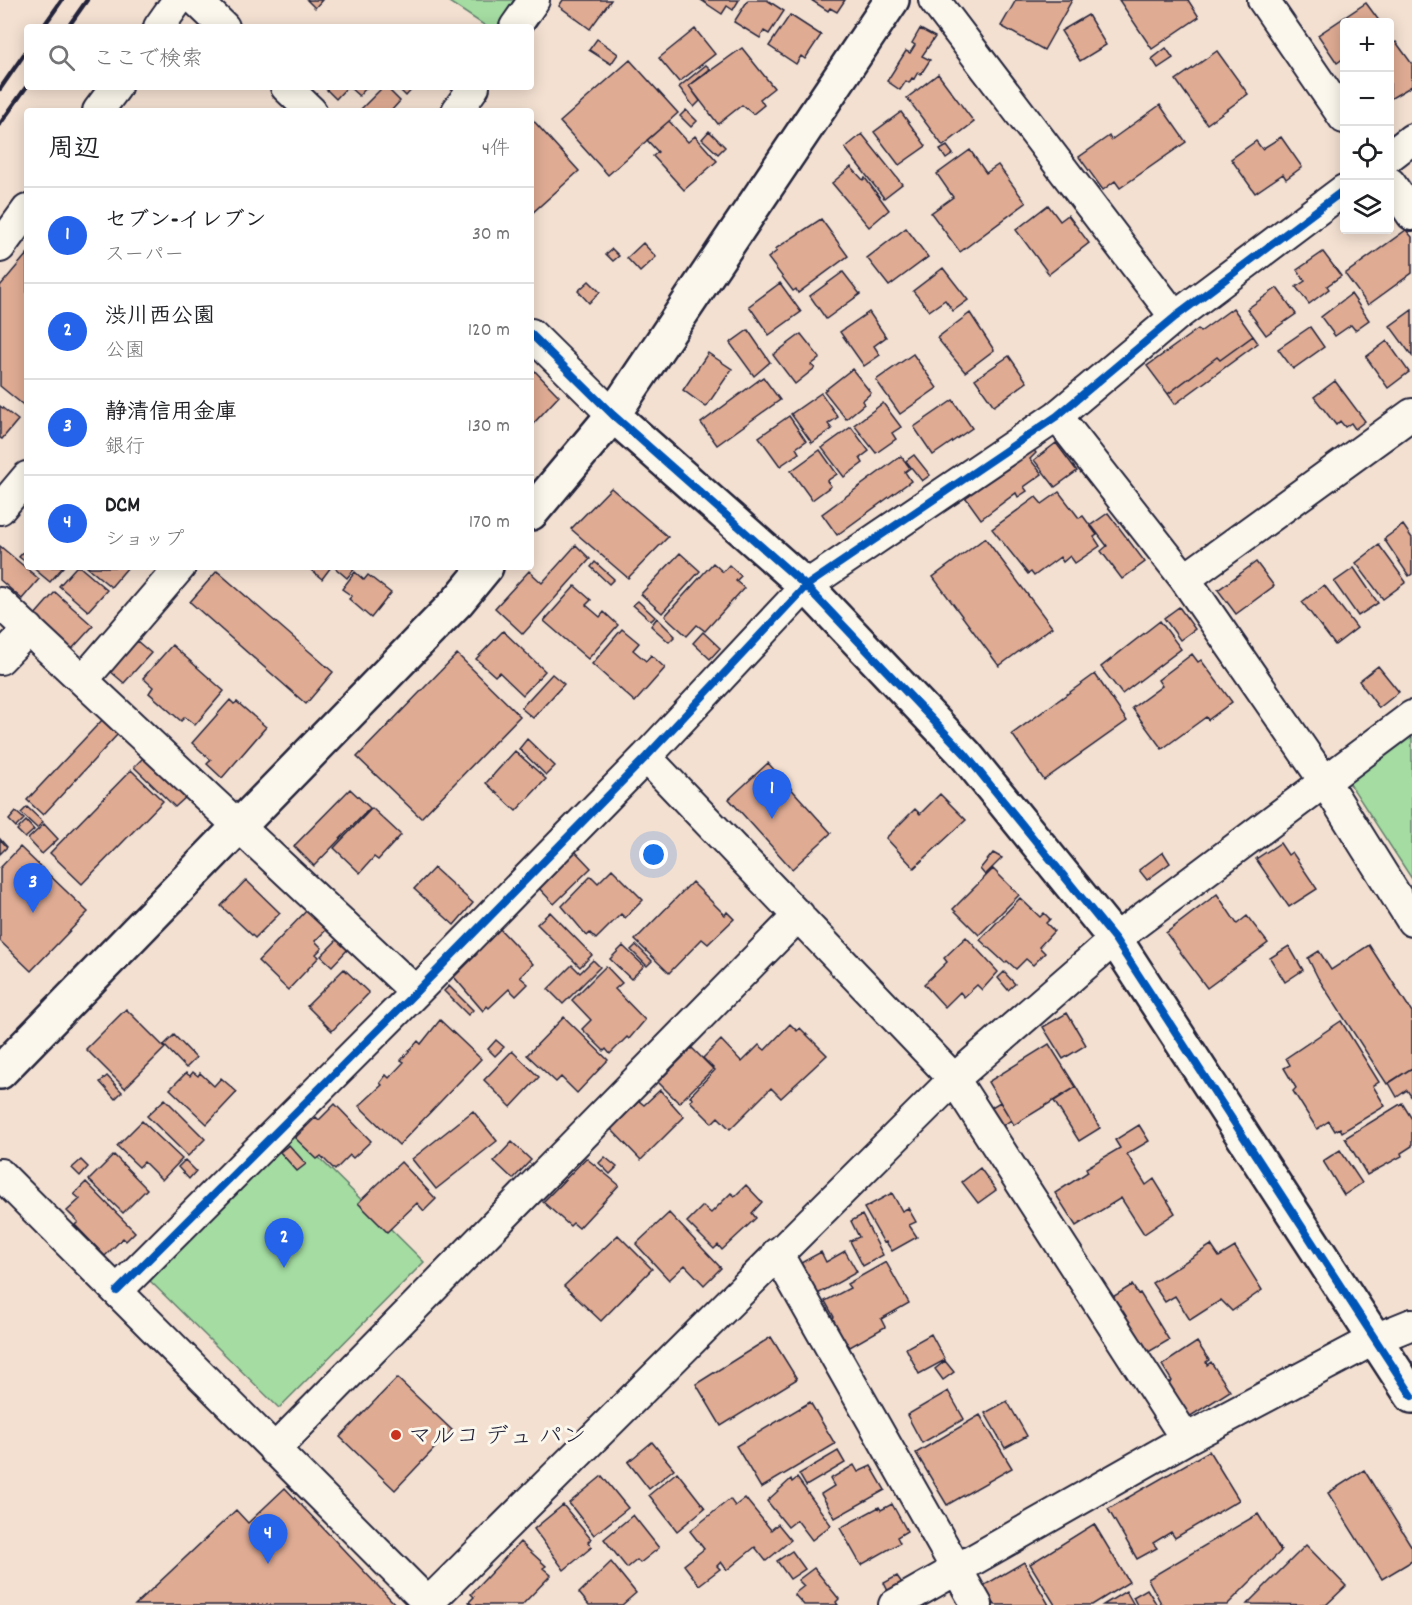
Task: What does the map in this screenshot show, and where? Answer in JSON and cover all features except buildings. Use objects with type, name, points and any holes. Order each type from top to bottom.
[{"type":"street","points":[[161,24],[178,0]]},
{"type":"street","points":[[196,0],[221,24]]},
{"type":"street","points":[[517,24],[534,0]]},
{"type":"street","points":[[534,509],[613,415],[892,0]]},
{"type":"street","points":[[934,0],[1175,316]]},
{"type":"street","points":[[1263,0],[1340,112]]},
{"type":"street","points":[[100,108],[114,90]]},
{"type":"street","points":[[289,90],[307,108]]},
{"type":"street","points":[[459,108],[472,90]]},
{"type":"street","points":[[1394,152],[1412,139]]},
{"type":"street","points":[[1394,190],[1412,215]]},
{"type":"street","points":[[117,1291],[416,992],[646,757],[806,586],[1057,416],[1175,316],[1340,193]]},
{"type":"street","points":[[0,247],[24,214]]},
{"type":"street","points":[[534,337],[613,415],[806,586],[965,754],[1115,939],[1412,1396]]},
{"type":"street","points":[[1185,579],[1412,414]]},
{"type":"street","points":[[1057,416],[1185,579],[1325,782],[1412,921]]},
{"type":"street","points":[[0,509],[24,481]]},
{"type":"street","points":[[83,680],[177,570]]},
{"type":"street","points":[[0,1072],[241,827],[458,601],[484,570]]},
{"type":"street","points":[[0,603],[416,992]]},
{"type":"street","points":[[0,659],[29,629]]},
{"type":"street","points":[[0,1174],[429,1604],[954,1078],[1115,939],[1412,716]]},
{"type":"street","points":[[646,757],[954,1078],[1186,1439]]},
{"type":"street","points":[[274,1450],[799,915]]},
{"type":"street","points":[[777,1253],[976,1605]]},
{"type":"street","points":[[894,1605],[956,1572],[1186,1439],[1375,1339],[1412,1324]]},
{"type":"green space","points":[[446,0],[514,0],[499,24],[482,24]]},
{"type":"green space","points":[[1412,729],[1412,879],[1346,778]]},
{"type":"green space","points":[[288,1127],[424,1262],[279,1408],[143,1274]]},
{"type":"railway","points":[[45,24],[62,0]]},
{"type":"railway","points":[[70,24],[87,0]]},
{"type":"railway","points":[[0,89],[24,54]]},
{"type":"railway","points":[[0,124],[24,90]]},
{"type":"cycle path","points":[[117,1291],[416,992],[646,757],[806,586],[1057,416],[1175,317],[1340,193]]},
{"type":"cycle path","points":[[534,337],[613,415],[806,586],[965,754],[1115,939],[1412,1396]]},
{"type":"place","name":"セブン-イレブン","points":[[772,819]]},
{"type":"place","name":"静清信用金庫","points":[[33,913]]},
{"type":"place","name":"渋川西公園","points":[[284,1268]]},
{"type":"place","name":"マルコ デュ パン","points":[[396,1435]]},
{"type":"place","name":"DCM","points":[[268,1564]]}]
